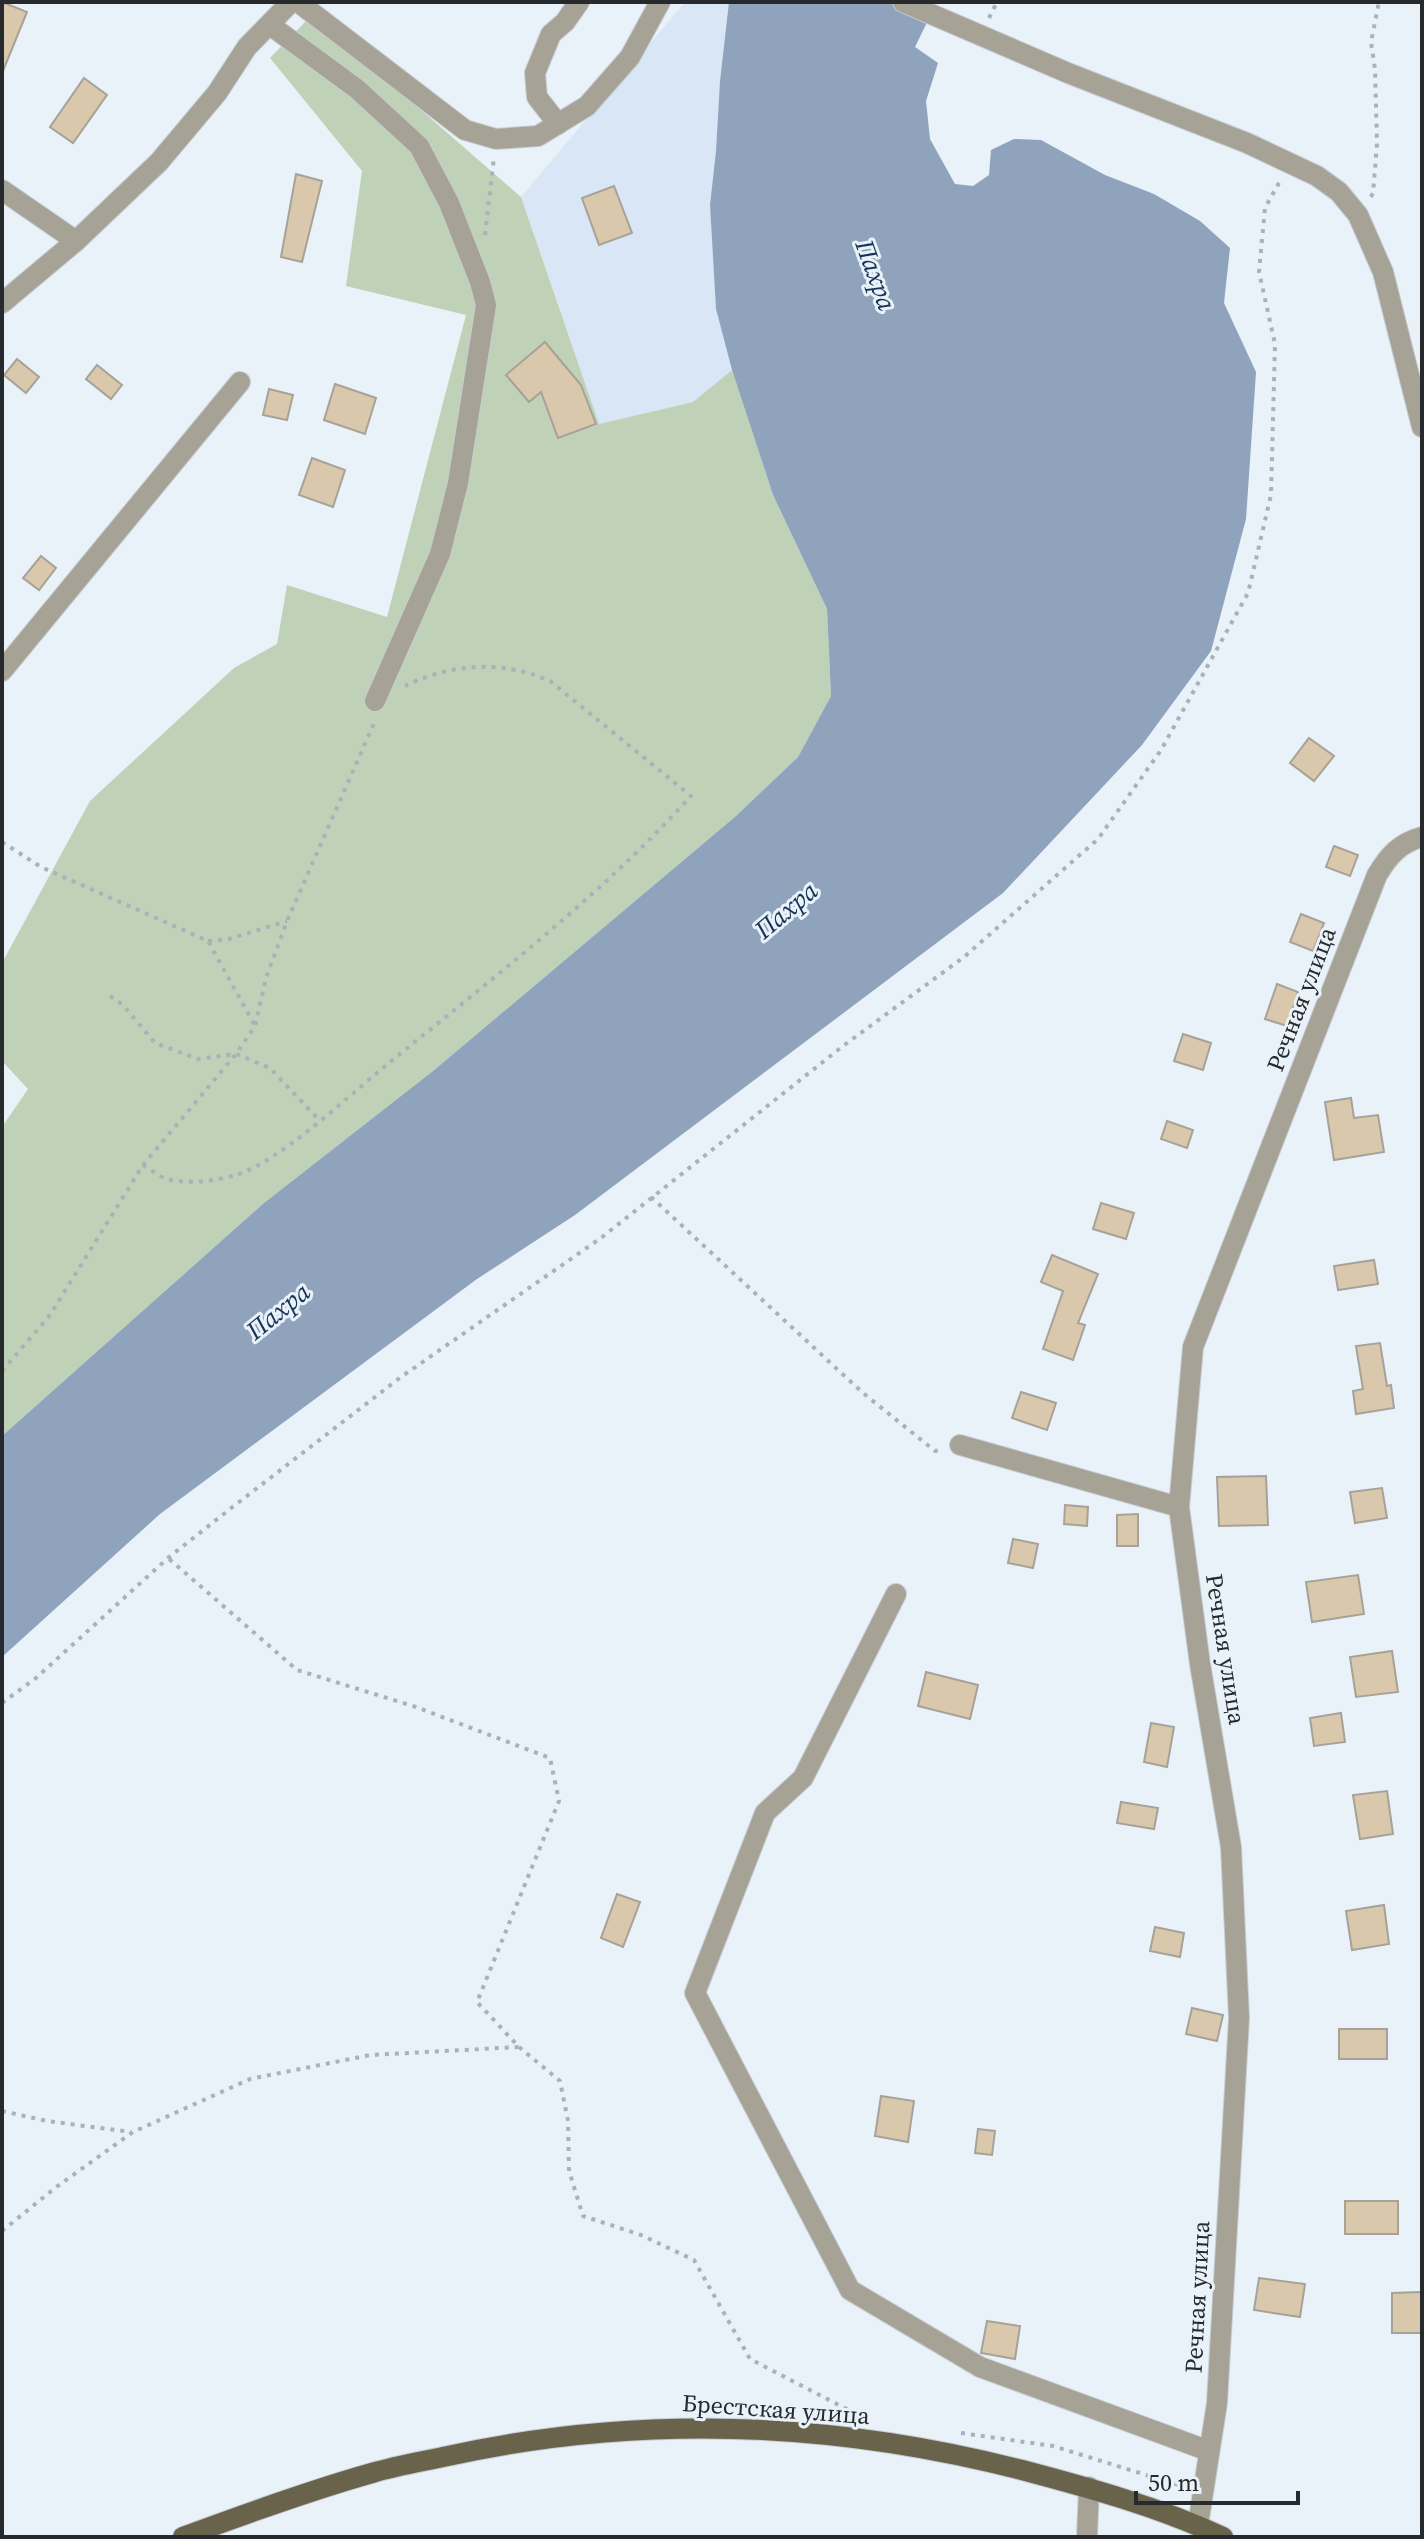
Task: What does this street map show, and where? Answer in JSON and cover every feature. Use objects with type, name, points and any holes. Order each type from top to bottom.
[{"type":"main road","name":"Брестская улица","points":[[183,2537],[374,2472],[489,2447],[606,2431],[666,2427],[748,2428],[864,2439],[977,2458],[1089,2487],[1198,2525],[1223,2537]]},
{"type":"street","points":[[2,303],[76,241],[159,162],[217,93],[247,47],[291,2]]},
{"type":"street","points":[[298,2],[465,130],[496,139],[538,136],[587,106],[630,57],[660,2]]},
{"type":"street","points":[[558,124],[537,97],[535,73],[551,34],[565,22],[579,2]]},
{"type":"street","points":[[903,2],[1068,73],[1291,162],[1339,192],[1358,215],[1383,272],[1422,427]]},
{"type":"street","points":[[270,25],[357,89],[419,146],[449,203],[486,305],[458,483],[440,554],[375,701]]},
{"type":"street","points":[[2,190],[76,241]]},
{"type":"street","points":[[1399,332],[1410,355],[1422,364]]},
{"type":"street","points":[[2,671],[240,382]]},
{"type":"street","name":"Речная улица","points":[[1198,2525],[1217,2403],[1239,2018],[1231,1847],[1200,1664],[1179,1507],[1193,1347],[1377,875],[1389,854],[1408,841],[1422,837]]},
{"type":"street","points":[[960,1445],[1179,1507]]},
{"type":"street","points":[[896,1594],[803,1778],[765,1813],[695,1993],[850,2290],[980,2367],[1209,2451]]},
{"type":"street","points":[[1087,2537],[1089,2487]]},
{"type":"path","points":[[1358,215],[1373,193],[1377,144],[1375,69],[1371,42],[1379,2]]},
{"type":"path","points":[[480,282],[496,139]]},
{"type":"path","points":[[2,1703],[36,1678],[168,1558],[401,1377],[601,1238],[843,1046],[964,957],[1098,839],[1161,750],[1248,593],[1271,495],[1275,344],[1259,272],[1265,208],[1291,162]]},
{"type":"path","points":[[2,1371],[50,1315],[143,1165],[236,1054],[255,1026],[266,978],[287,921],[375,723],[375,701],[417,680],[440,673],[504,666],[525,670],[550,681],[691,796],[652,839],[540,938],[264,1162],[237,1175],[182,1181],[163,1178],[143,1165]]},
{"type":"path","points":[[2,842],[41,867],[208,941],[229,939],[287,921]]},
{"type":"path","points":[[208,941],[255,1026]]},
{"type":"path","points":[[110,996],[123,1005],[155,1043],[198,1059],[236,1054],[270,1068],[319,1120]]},
{"type":"path","points":[[651,1197],[863,1393],[935,1451],[960,1445]]},
{"type":"path","points":[[168,1558],[297,1670],[416,1707],[550,1758],[559,1801],[477,2002],[519,2047],[560,2081],[568,2121],[569,2171],[583,2216],[641,2235],[694,2260],[750,2359],[859,2416],[874,2419]]},
{"type":"path","points":[[2,2231],[133,2132],[250,2079],[370,2055],[519,2047]]},
{"type":"path","points":[[2,2111],[47,2121],[133,2132]]},
{"type":"path","points":[[948,2431],[1053,2446],[1203,2492]]},
{"type":"shaded area","points":[[685,2],[729,2],[710,205],[716,309],[732,370],[693,402],[599,424],[521,197]]},
{"type":"green space","points":[[312,15],[521,197],[599,424],[693,402],[732,370],[773,495],[827,609],[831,696],[798,757],[736,816],[433,1071],[264,1203],[2,1436],[2,1127],[28,1089],[2,1061],[2,963],[90,801],[234,668],[277,644],[287,585],[387,617],[466,315],[346,286],[362,171],[270,58]]},
{"type":"water","name":"Пахра","points":[[729,2],[937,2],[915,47],[938,63],[926,101],[930,139],[955,184],[973,186],[989,175],[991,150],[1014,139],[1041,140],[1105,175],[1154,194],[1200,221],[1230,248],[1224,303],[1256,372],[1246,519],[1211,651],[1142,745],[1003,893],[575,1215],[477,1279],[160,1514],[2,1657],[2,1436],[264,1203],[433,1071],[736,816],[798,757],[831,696],[827,609],[773,495],[732,370],[716,309],[710,205]]},
{"type":"building","points":[[2,2],[27,12],[3,71],[2,71]]},
{"type":"building","points":[[84,78],[107,95],[73,143],[50,127]]},
{"type":"building","points":[[296,174],[322,181],[302,262],[281,257]]},
{"type":"building","points":[[614,186],[632,233],[599,245],[582,198]]},
{"type":"building","points":[[545,342],[581,385],[596,424],[558,438],[541,392],[529,402],[506,375]]},
{"type":"building","points":[[17,359],[39,377],[26,393],[4,375]]},
{"type":"building","points":[[97,365],[122,385],[111,399],[86,379]]},
{"type":"building","points":[[335,384],[376,398],[365,434],[324,420]]},
{"type":"building","points":[[269,389],[293,395],[287,420],[263,415]]},
{"type":"building","points":[[312,458],[345,470],[333,507],[299,495]]},
{"type":"building","points":[[41,556],[56,568],[39,590],[23,578]]},
{"type":"building","points":[[1309,738],[1334,756],[1314,781],[1290,763]]},
{"type":"building","points":[[1334,846],[1358,855],[1350,876],[1326,867]]},
{"type":"building","points":[[1301,914],[1324,923],[1313,951],[1290,942]]},
{"type":"building","points":[[1277,984],[1298,992],[1287,1026],[1265,1019]]},
{"type":"building","points":[[1183,1034],[1211,1043],[1203,1070],[1174,1061]]},
{"type":"building","points":[[1351,1098],[1354,1118],[1378,1115],[1384,1152],[1334,1160],[1325,1102]]},
{"type":"building","points":[[1167,1121],[1193,1130],[1187,1148],[1161,1139]]},
{"type":"building","points":[[1101,1203],[1134,1213],[1126,1239],[1093,1229]]},
{"type":"building","points":[[1052,1255],[1098,1274],[1078,1323],[1085,1325],[1073,1360],[1043,1349],[1063,1291],[1041,1282]]},
{"type":"building","points":[[1374,1260],[1378,1284],[1338,1290],[1334,1266]]},
{"type":"building","points":[[1380,1343],[1394,1408],[1356,1414],[1353,1391],[1363,1389],[1356,1346]]},
{"type":"building","points":[[1021,1392],[1056,1403],[1047,1430],[1012,1418]]},
{"type":"building","points":[[1266,1476],[1268,1525],[1219,1526],[1217,1477]]},
{"type":"building","points":[[1382,1488],[1387,1518],[1355,1523],[1350,1492]]},
{"type":"building","points":[[1065,1505],[1088,1507],[1087,1526],[1064,1524]]},
{"type":"building","points":[[1138,1514],[1138,1546],[1117,1546],[1117,1515]]},
{"type":"building","points":[[1013,1539],[1038,1544],[1033,1568],[1008,1563]]},
{"type":"building","points":[[1358,1575],[1364,1614],[1312,1622],[1306,1582]]},
{"type":"building","points":[[1392,1651],[1398,1692],[1356,1697],[1350,1657]]},
{"type":"building","points":[[926,1672],[978,1685],[970,1719],[918,1706]]},
{"type":"building","points":[[1341,1713],[1345,1742],[1314,1746],[1310,1718]]},
{"type":"building","points":[[1151,1723],[1174,1727],[1167,1767],[1144,1762]]},
{"type":"building","points":[[1387,1791],[1393,1834],[1360,1839],[1353,1795]]},
{"type":"building","points":[[1121,1802],[1158,1808],[1154,1829],[1117,1823]]},
{"type":"building","points":[[617,1894],[640,1902],[623,1947],[601,1938]]},
{"type":"building","points":[[1384,1905],[1389,1944],[1352,1950],[1346,1911]]},
{"type":"building","points":[[1155,1927],[1184,1933],[1180,1957],[1150,1951]]},
{"type":"building","points":[[1192,2008],[1223,2015],[1217,2041],[1186,2034]]},
{"type":"building","points":[[1339,2029],[1387,2029],[1387,2059],[1339,2059]]},
{"type":"building","points":[[881,2096],[914,2101],[908,2142],[875,2136]]},
{"type":"building","points":[[978,2129],[995,2131],[992,2155],[975,2153]]},
{"type":"building","points":[[1345,2201],[1398,2201],[1398,2234],[1345,2234]]},
{"type":"building","points":[[1259,2278],[1305,2284],[1300,2317],[1254,2310]]},
{"type":"building","points":[[1421,2292],[1421,2333],[1392,2333],[1392,2293]]},
{"type":"building","points":[[987,2321],[1020,2326],[1015,2359],[981,2353]]}]
